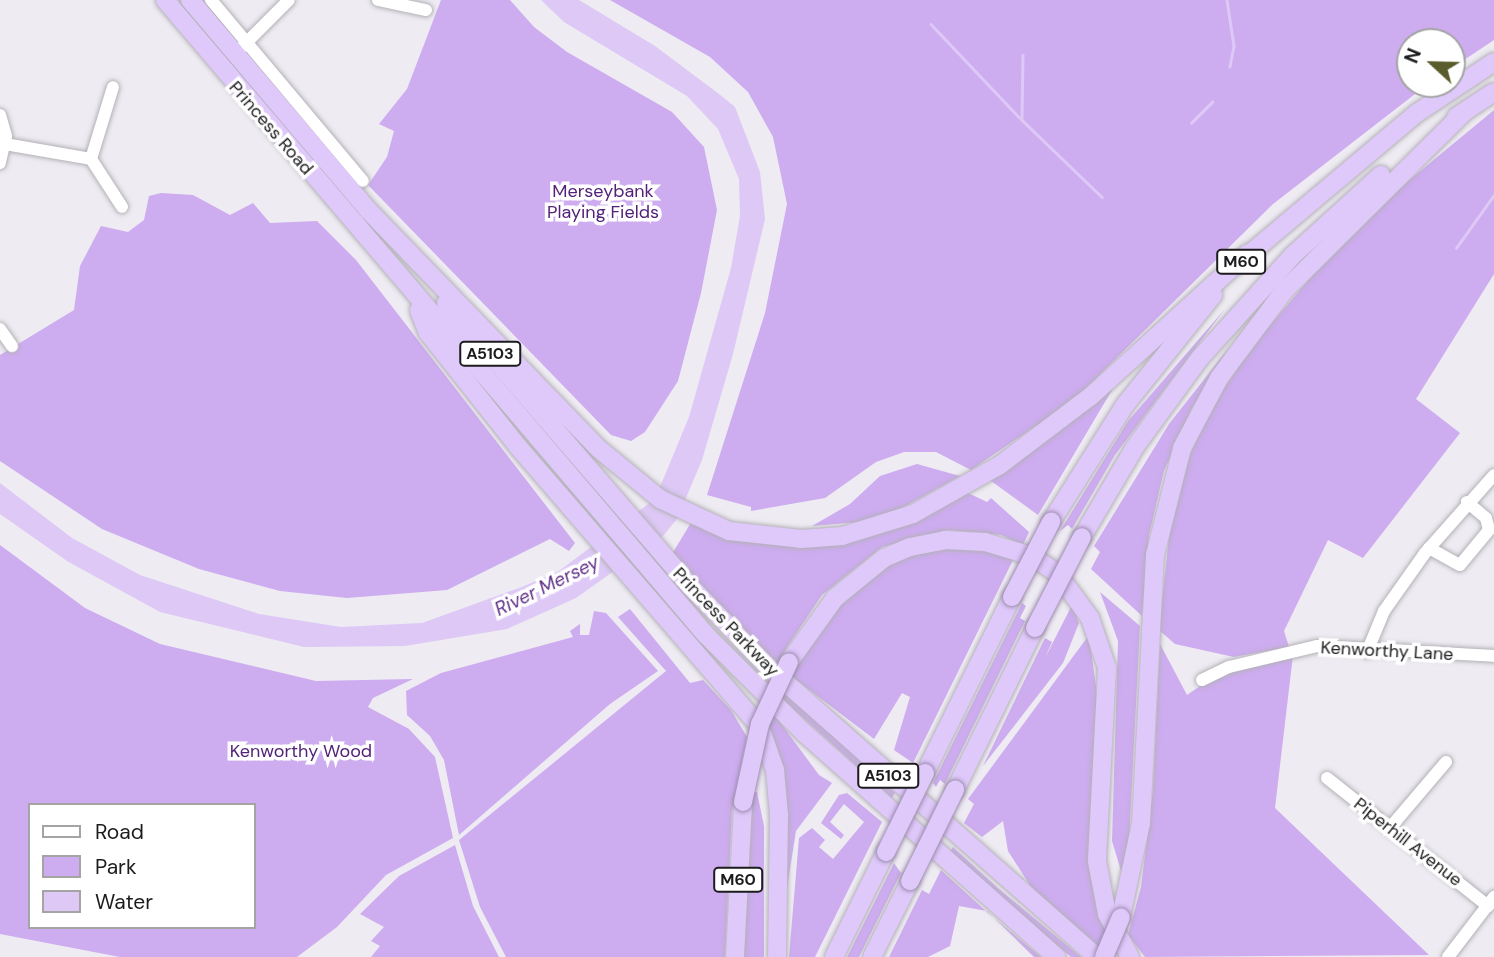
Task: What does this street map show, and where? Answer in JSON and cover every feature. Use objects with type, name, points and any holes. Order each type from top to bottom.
[{"type":"highway","name":"Princess Road","points":[[164,0],[380,254]]},
{"type":"highway","name":"Princess Road","points":[[190,0],[240,48],[399,243]]},
{"type":"highway","name":"M60","points":[[399,243],[635,482],[695,517],[762,537],[842,536],[913,514],[1000,465],[1091,396],[1248,253],[1417,113],[1494,62]]},
{"type":"highway","name":"M60","points":[[872,957],[1082,537],[1152,422],[1240,312],[1352,200],[1464,112],[1494,92]]},
{"type":"highway","name":"M60","points":[[1104,957],[1121,917],[1141,823],[1152,598],[1172,474],[1219,378],[1312,260],[1464,112]]},
{"type":"highway","name":"Princess Parkway","points":[[399,243],[689,585],[779,678],[1097,957]]},
{"type":"highway","name":"M60","points":[[834,957],[1051,522],[1144,378],[1248,253]]},
{"type":"highway","name":"Princess Parkway","points":[[380,254],[671,594],[803,732],[1056,957]]},
{"type":"highway","name":"M60","points":[[415,298],[428,333],[556,492],[760,727],[777,782],[777,957]]},
{"type":"highway","name":"M60","points":[[735,957],[743,802],[760,724],[789,662],[819,617],[858,576],[899,551],[958,540],[1011,549],[1057,573],[1090,618],[1107,667],[1097,861],[1107,914],[1130,957]]},
{"type":"street","name":"Princess Road","points":[[211,0],[240,48],[358,164],[363,181]]},
{"type":"street","points":[[240,48],[289,0]]},
{"type":"street","points":[[378,0],[426,10]]},
{"type":"street","points":[[91,159],[113,87]]},
{"type":"street","points":[[0,115],[5,144],[0,163]]},
{"type":"street","points":[[5,144],[91,159],[122,207]]},
{"type":"street","points":[[0,329],[12,346]]},
{"type":"street","points":[[1367,652],[1384,611],[1429,548],[1467,502],[1494,475]]},
{"type":"street","points":[[1429,548],[1461,565],[1489,530],[1486,518],[1467,502]]},
{"type":"street","name":"Kenworthy Lane","points":[[1202,680],[1229,667],[1317,646],[1367,652],[1494,656]]},
{"type":"street","points":[[1389,829],[1446,762]]},
{"type":"street","name":"Piperhill Avenue","points":[[1327,778],[1389,829],[1491,902]]},
{"type":"street","points":[[1448,957],[1491,902]]},
{"type":"green space","name":"Merseybank Playing Fields","points":[[441,0],[510,0],[534,27],[567,52],[672,112],[704,147],[717,210],[701,293],[678,381],[645,432],[631,441],[611,435],[368,185],[387,157],[394,131],[379,124],[407,89]]},
{"type":"green space","points":[[610,0],[1494,0],[1494,40],[1466,59],[1466,28],[1396,28],[1396,98],[1410,98],[1273,204],[1074,400],[971,470],[936,452],[904,452],[876,462],[825,498],[751,511],[751,507],[707,495],[765,313],[787,204],[773,137],[748,92],[710,57]]},
{"type":"green space","points":[[1494,110],[1494,274],[1416,399],[1460,433],[1363,558],[1328,540],[1284,631],[1289,647],[1234,657],[1175,644],[1159,630],[1171,517],[1183,470],[1212,406],[1254,344],[1317,270],[1407,182]]},
{"type":"green space","points":[[161,193],[193,195],[230,215],[253,203],[270,223],[317,221],[356,260],[575,543],[569,551],[550,539],[447,590],[347,598],[280,591],[199,569],[102,529],[0,461],[0,355],[74,310],[80,266],[101,226],[128,232],[144,220],[149,196]]},
{"type":"green space","points":[[1225,309],[1115,455],[1072,529],[1068,525],[1060,531],[1128,421]]},
{"type":"green space","points":[[1228,349],[1192,408],[1164,471],[1149,535],[1142,616],[1091,569],[1100,552],[1094,546],[1169,424]]},
{"type":"green space","points":[[1115,385],[1038,515],[987,478]]},
{"type":"green space","points":[[917,464],[960,476],[900,509],[860,522],[812,526],[850,504],[880,476]]},
{"type":"green space","points":[[966,492],[987,502],[991,498],[1029,532],[1023,545],[1001,535],[948,530],[882,547],[822,595],[777,662],[727,617],[672,554],[692,521],[802,542]]},
{"type":"green space","name":"Kenworthy Wood","points":[[0,545],[85,608],[160,644],[316,681],[413,679],[373,698],[368,707],[409,729],[435,757],[453,838],[386,875],[337,927],[297,957],[120,957],[0,934]]},
{"type":"green space","points":[[943,547],[975,547],[1014,558],[913,763],[894,750],[910,697],[902,693],[874,739],[791,676],[828,617],[864,581],[902,557]]},
{"type":"green space","points":[[1100,592],[1140,626],[1129,841],[1122,874],[1112,841],[1118,641]]},
{"type":"green space","points":[[1022,603],[1026,606],[1020,618],[1025,621],[945,784],[940,780],[936,787],[933,783]]},
{"type":"green space","points":[[1072,605],[1079,623],[1063,663],[983,766],[1045,638],[1052,642],[1045,658]]},
{"type":"green space","points":[[630,609],[690,683],[703,680],[731,710],[747,737],[732,810],[725,957],[506,957],[480,907],[459,840],[666,671],[618,617]]},
{"type":"green space","points":[[594,611],[606,613],[658,671],[610,704],[459,835],[444,760],[430,736],[407,715],[406,691],[441,673],[573,637],[570,631],[580,624],[580,635],[589,635]]},
{"type":"green space","points":[[1089,635],[1098,701],[1090,876],[1106,929],[1097,949],[1038,898],[1008,851],[1003,821],[982,837],[964,823],[974,804],[968,799]]},
{"type":"green space","points":[[1160,644],[1187,695],[1223,670],[1293,655],[1275,808],[1429,955],[1145,957],[1128,935],[1141,887],[1153,790]]},
{"type":"green space","points":[[783,690],[895,793],[892,798],[780,697]]},
{"type":"green space","points":[[774,714],[819,775],[832,783],[796,831],[785,901],[766,734]]},
{"type":"green space","points":[[757,792],[764,826],[764,957],[743,957],[751,793]]},
{"type":"green space","points":[[847,793],[882,822],[815,957],[789,957],[799,838],[812,828],[825,840],[819,847],[833,859],[864,822],[844,804],[830,822],[844,835],[841,839],[821,823],[839,795]]},
{"type":"green space","points":[[455,845],[473,906],[499,957],[371,957],[380,946],[371,941],[384,927],[360,914],[399,876]]},
{"type":"green space","points":[[953,847],[1081,957],[1071,957],[1020,914],[950,852]]},
{"type":"green space","points":[[894,863],[901,873],[859,957],[847,957]]},
{"type":"green space","points":[[941,870],[986,911],[959,906],[950,946],[928,957],[889,957],[922,890],[929,894]]},
{"type":"green space","points":[[994,918],[1041,957],[1034,957]]},
{"type":"water","name":"River Mersey","points":[[541,0],[579,0],[655,46],[719,94],[735,107],[760,172],[765,219],[733,354],[702,460],[677,519],[663,536],[576,598],[507,629],[405,646],[304,647],[160,612],[67,561],[0,514],[0,483],[72,538],[140,575],[259,614],[341,627],[422,623],[522,587],[559,571],[655,499],[689,417],[731,268],[740,216],[739,179],[718,129],[687,96],[564,22]]},
{"type":"waterway","points":[[1227,0],[1234,46],[1230,67]]},
{"type":"waterway","points":[[931,24],[1020,118]]},
{"type":"waterway","points":[[1023,55],[1022,120],[1102,197]]},
{"type":"waterway","points":[[1191,123],[1212,102]]},
{"type":"waterway","points":[[1456,248],[1494,195]]}]
